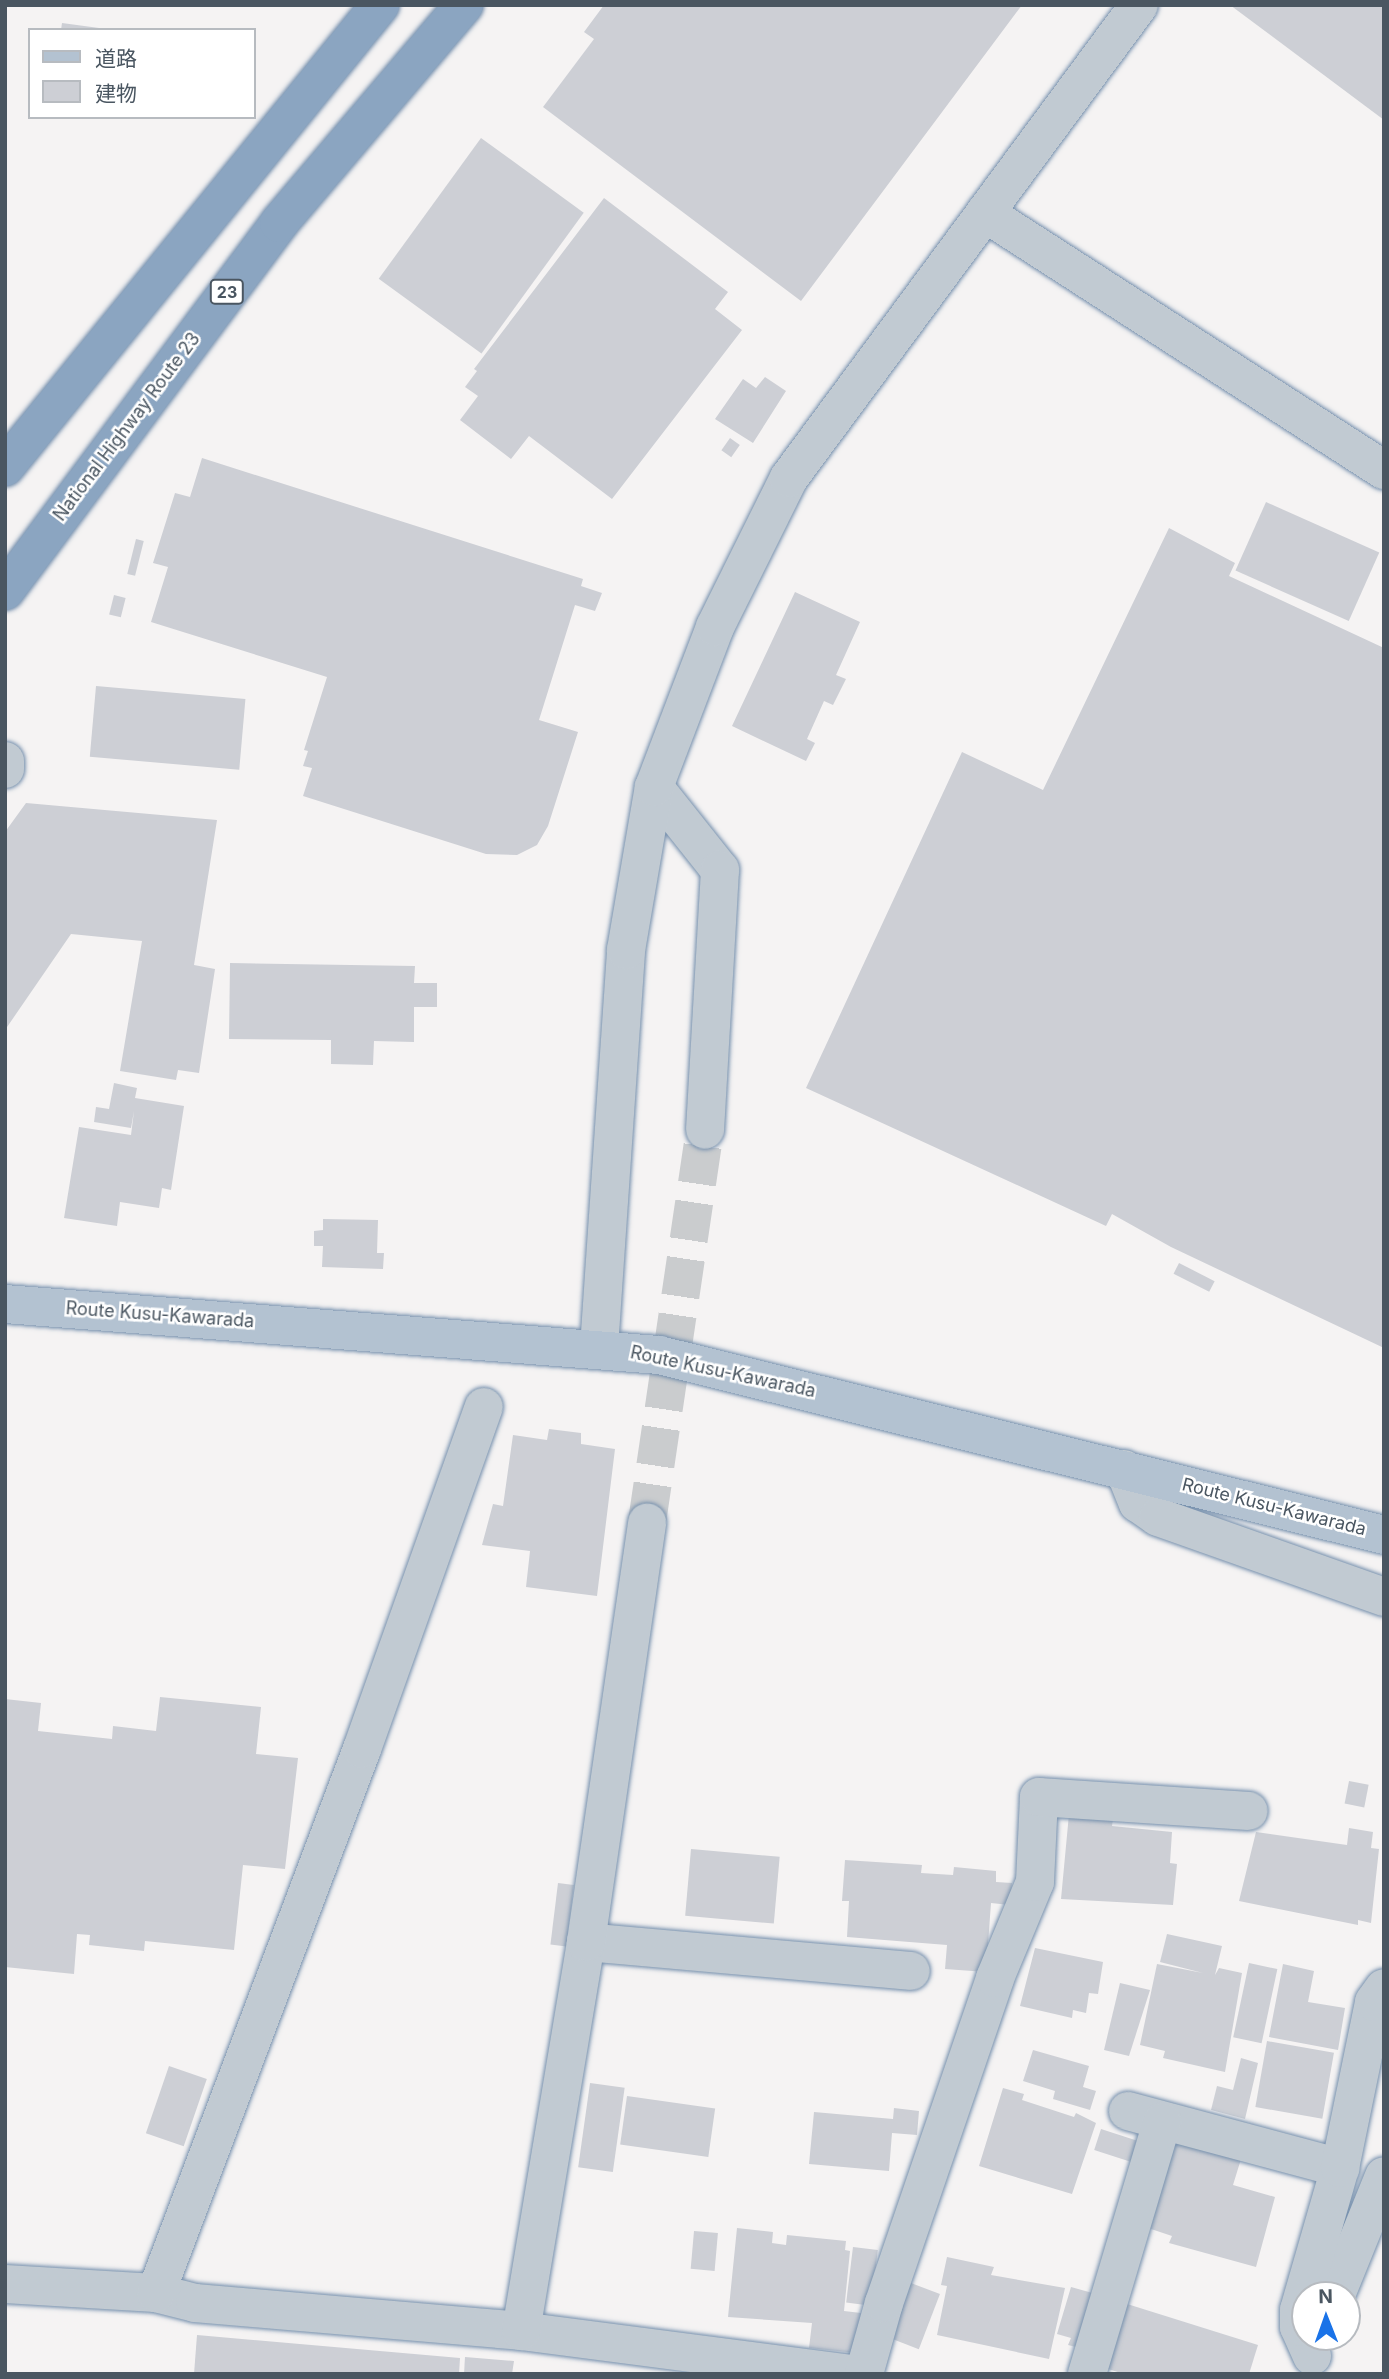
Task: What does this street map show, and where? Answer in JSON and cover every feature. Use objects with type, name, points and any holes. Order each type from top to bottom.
[{"type":"highway","points":[[5,467],[380,5]]},
{"type":"highway","name":"National Highway Route 23","points":[[5,591],[279,223],[464,5]]},
{"type":"main road","name":"Route Kusu-Kawarada","points":[[5,1304],[599,1348],[659,1355],[815,1391],[1384,1535]]},
{"type":"street","points":[[599,1348],[626,950],[654,787],[715,627],[789,478],[1139,5]]},
{"type":"street","points":[[985,213],[1384,470]]},
{"type":"street","points":[[5,761],[5,769]]},
{"type":"street","points":[[654,787],[720,870],[705,1130]]},
{"type":"street","points":[[156,2293],[362,1749],[484,1407]]},
{"type":"street","points":[[1124,1469],[1138,1503],[1158,1517],[1384,1598]]},
{"type":"street","points":[[521,2331],[586,1942],[647,1522]]},
{"type":"street","points":[[864,2374],[884,2303],[991,1991],[1035,1882],[1039,1797],[1249,1811]]},
{"type":"street","points":[[586,1942],[911,1972]]},
{"type":"street","points":[[1313,2356],[1299,2327],[1299,2309],[1340,2168],[1379,1995]]},
{"type":"street","points":[[1087,2374],[1145,2117],[1340,2168]]},
{"type":"street","points":[[1342,2281],[1384,2176]]},
{"type":"street","points":[[5,2284],[156,2293],[195,2303],[521,2331],[848,2373]]},
{"type":"building","points":[[604,5],[1022,5],[801,301],[543,107],[594,39],[584,32]]},
{"type":"building","points":[[1230,5],[1384,5],[1384,120]]},
{"type":"building","points":[[62,23],[99,28],[61,28]]},
{"type":"building","points":[[481,138],[584,213],[481,353],[379,279]]},
{"type":"building","points":[[604,198],[728,292],[715,309],[742,330],[612,499],[529,436],[511,459],[460,420],[478,396],[465,387],[477,371],[474,369]]},
{"type":"building","points":[[765,377],[786,391],[753,443],[715,419],[743,379],[756,388]]},
{"type":"building","points":[[730,438],[740,445],[731,457],[721,450]]},
{"type":"building","points":[[202,458],[583,579],[581,586],[602,593],[595,611],[575,605],[539,720],[578,732],[548,826],[537,845],[517,855],[486,854],[303,796],[312,768],[303,766],[308,751],[304,750],[327,677],[151,622],[168,567],[153,563],[175,493],[190,497]]},
{"type":"building","points":[[1266,502],[1379,552],[1349,621],[1235,571]]},
{"type":"building","points":[[1169,528],[1235,563],[1229,576],[1384,648],[1384,1348],[1171,1247],[1112,1214],[1106,1226],[806,1088],[962,752],[1043,790]]},
{"type":"building","points":[[136,539],[144,541],[135,576],[127,574]]},
{"type":"building","points":[[795,592],[860,622],[836,675],[846,679],[833,705],[824,701],[807,739],[815,743],[806,761],[732,726]]},
{"type":"building","points":[[114,595],[126,598],[121,617],[109,614]]},
{"type":"building","points":[[96,686],[245,699],[239,770],[90,757]]},
{"type":"building","points":[[26,803],[217,820],[194,965],[215,969],[199,1073],[178,1070],[176,1080],[120,1071],[142,941],[71,934],[5,1030],[5,832]]},
{"type":"building","points":[[230,963],[415,966],[414,983],[437,983],[437,1007],[414,1007],[414,1042],[374,1041],[373,1065],[331,1064],[331,1040],[229,1039]]},
{"type":"building","points":[[114,1083],[137,1088],[135,1098],[184,1106],[171,1190],[162,1188],[159,1208],[120,1202],[117,1226],[64,1218],[79,1127],[131,1135],[134,1111],[131,1128],[94,1122],[96,1107],[109,1109]]},
{"type":"building","points":[[323,1219],[378,1220],[377,1253],[384,1253],[383,1269],[322,1267],[323,1246],[314,1246],[314,1231],[323,1230]]},
{"type":"building","points":[[1179,1263],[1215,1281],[1209,1292],[1174,1274]]},
{"type":"building","points":[[549,1429],[581,1433],[581,1444],[615,1449],[597,1596],[526,1587],[530,1551],[482,1545],[493,1504],[503,1506],[513,1435],[547,1440]]},
{"type":"building","points":[[160,1697],[261,1707],[256,1754],[298,1758],[285,1869],[243,1865],[234,1950],[145,1941],[144,1951],[89,1945],[90,1935],[77,1934],[74,1974],[5,1967],[5,1699],[41,1703],[38,1731],[112,1739],[113,1726],[156,1731]]},
{"type":"building","points":[[1349,1781],[1369,1785],[1364,1807],[1345,1804]]},
{"type":"building","points":[[1069,1814],[1113,1819],[1112,1826],[1172,1832],[1170,1863],[1177,1864],[1173,1905],[1061,1899]]},
{"type":"building","points":[[1349,1828],[1373,1832],[1371,1848],[1379,1849],[1371,1923],[1358,1920],[1358,1925],[1239,1901],[1256,1832],[1347,1845]]},
{"type":"building","points":[[691,1849],[780,1857],[774,1924],[685,1916]]},
{"type":"building","points":[[845,1860],[922,1865],[921,1873],[953,1875],[954,1867],[996,1871],[996,1882],[1012,1883],[1010,1905],[991,1903],[986,1972],[945,1969],[947,1945],[847,1937],[849,1901],[842,1901]]},
{"type":"building","points":[[558,1883],[574,1885],[566,1946],[550,1945]]},
{"type":"building","points":[[1167,1934],[1222,1946],[1215,1975],[1219,1968],[1242,1973],[1225,2072],[1163,2058],[1165,2051],[1140,2045],[1157,1964],[1203,1973],[1160,1962]]},
{"type":"building","points":[[1035,1948],[1103,1962],[1098,1994],[1089,1993],[1086,2013],[1073,2010],[1072,2018],[1020,2006]]},
{"type":"building","points":[[1249,1963],[1277,1969],[1262,2043],[1233,2037]]},
{"type":"building","points":[[1283,1964],[1314,1971],[1308,2002],[1345,2008],[1338,2050],[1269,2037]]},
{"type":"building","points":[[1120,1983],[1150,1990],[1129,2056],[1104,2050]]},
{"type":"building","points":[[1267,2041],[1334,2053],[1322,2119],[1255,2107]]},
{"type":"building","points":[[1033,2050],[1089,2066],[1083,2087],[1096,2091],[1090,2110],[1053,2099],[1055,2091],[1023,2081]]},
{"type":"building","points":[[1241,2058],[1258,2063],[1245,2119],[1211,2110],[1217,2086],[1233,2090]]},
{"type":"building","points":[[169,2066],[207,2079],[184,2146],[146,2133]]},
{"type":"building","points":[[590,2083],[625,2088],[613,2172],[578,2167]]},
{"type":"building","points":[[1003,2088],[1024,2094],[1022,2100],[1074,2117],[1076,2113],[1096,2123],[1072,2194],[979,2166]]},
{"type":"building","points":[[627,2096],[715,2108],[708,2157],[620,2145]]},
{"type":"building","points":[[894,2108],[919,2111],[917,2135],[892,2133],[889,2171],[809,2164],[814,2112],[893,2119]]},
{"type":"building","points":[[1101,2129],[1138,2141],[1131,2162],[1094,2150]]},
{"type":"building","points":[[1168,2139],[1241,2159],[1233,2185],[1275,2197],[1256,2267],[1169,2243],[1172,2236],[1145,2227]]},
{"type":"building","points":[[737,2228],[773,2232],[772,2243],[786,2245],[787,2235],[846,2241],[845,2250],[850,2251],[844,2311],[861,2313],[857,2353],[809,2348],[812,2323],[728,2317]]},
{"type":"building","points":[[694,2231],[718,2233],[715,2271],[691,2269]]},
{"type":"building","points":[[853,2247],[878,2250],[871,2306],[846,2303]]},
{"type":"building","points":[[947,2257],[994,2267],[991,2275],[1065,2288],[1049,2359],[937,2335],[947,2286],[941,2285]]},
{"type":"building","points":[[911,2283],[940,2294],[919,2349],[890,2338]]},
{"type":"building","points":[[1071,2287],[1096,2294],[1080,2348],[1068,2345],[1071,2338],[1057,2334]]},
{"type":"building","points":[[1124,2303],[1258,2345],[1249,2374],[1124,2374],[1105,2368]]},
{"type":"building","points":[[197,2335],[460,2358],[459,2374],[194,2374]]},
{"type":"building","points":[[465,2357],[514,2361],[512,2374],[464,2374]]},
{"type":"tunnel","points":[[647,1522],[705,1130]]}]
